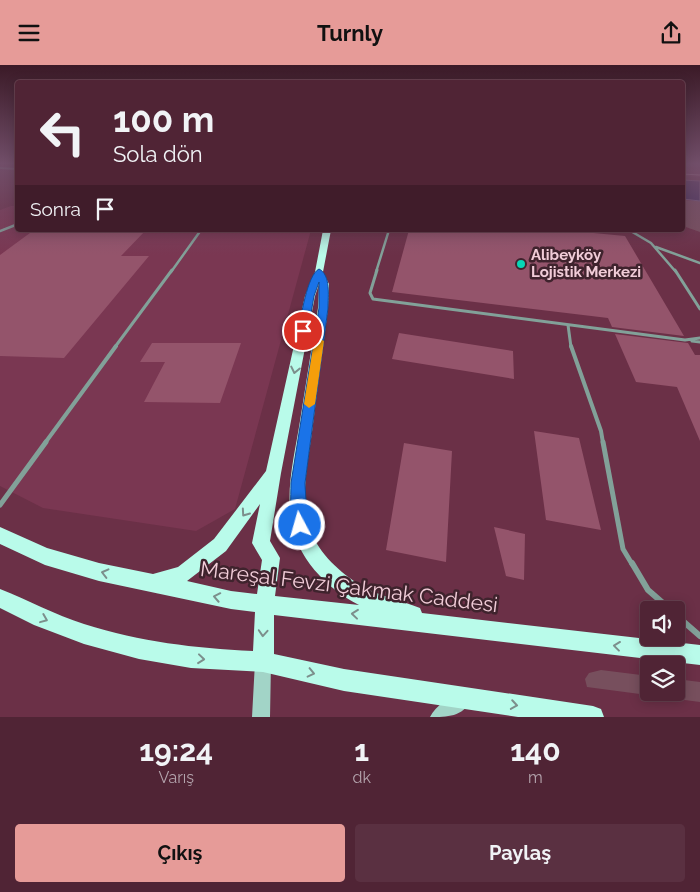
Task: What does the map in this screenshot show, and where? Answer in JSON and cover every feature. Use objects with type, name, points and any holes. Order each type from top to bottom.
[{"type":"main road","points":[[263,662],[265,604],[271,558],[262,543],[273,473],[310,296],[319,272],[327,232]]},
{"type":"main road","points":[[319,272],[324,284],[324,308],[298,483],[300,525],[310,548],[325,569],[346,585],[372,602],[438,624]]},
{"type":"main road","points":[[152,584],[183,574],[220,545],[273,473]]},
{"type":"main road","name":"Mareşal Fevzi Çakmak Caddesi","points":[[0,535],[45,556],[99,572],[231,600],[700,655]]},
{"type":"main road","points":[[0,598],[84,634],[139,649],[191,658],[263,662],[344,680],[593,717]]},
{"type":"street","points":[[261,717],[263,662]]},
{"type":"street","points":[[439,717],[466,697]]},
{"type":"lane","points":[[0,231],[15,224]]},
{"type":"lane","points":[[0,505],[200,232]]},
{"type":"lane","points":[[388,232],[370,293],[372,299],[700,341]]},
{"type":"lane","points":[[633,232],[647,239],[654,247],[681,280],[700,309]]},
{"type":"lane","points":[[654,247],[700,263]]},
{"type":"lane","points":[[568,325],[570,348],[601,431],[624,549],[648,590],[660,601]]},
{"type":"lane","points":[[685,340],[700,338]]},
{"type":"lane","points":[[685,622],[700,635]]},
{"type":"shaded area","points":[[685,193],[700,193],[700,201],[685,199]]},
{"type":"shaded area","points":[[685,200],[700,201],[700,232],[685,227]]},
{"type":"shaded area","points":[[15,206],[15,232],[310,232],[235,509],[196,531],[43,508],[0,486],[0,210]]},
{"type":"shaded area","points":[[601,670],[640,675],[640,694],[587,687],[585,679],[589,673]]},
{"type":"shaded area","points":[[685,680],[700,682],[700,702],[685,700]]},
{"type":"building","points":[[31,232],[144,232],[121,256],[149,256],[64,358],[0,356],[0,255]]},
{"type":"building","name":"Alibeyköy Lojistik Merkezi","points":[[408,232],[583,232],[625,236],[684,336],[612,327],[608,318],[392,292]]},
{"type":"building","points":[[399,333],[513,351],[514,379],[392,359]]},
{"type":"building","points":[[615,334],[688,343],[695,355],[700,355],[700,441],[677,387],[636,382]]},
{"type":"building","points":[[152,343],[241,343],[220,403],[144,402],[165,362],[140,362]]},
{"type":"building","points":[[534,431],[579,438],[601,530],[546,520]]},
{"type":"building","points":[[404,443],[452,451],[446,562],[386,550]]},
{"type":"building","points":[[494,527],[525,534],[524,580],[506,576]]},
{"type":"slow traffic","points":[[309,404],[319,341]]},
{"type":"place","name":"Alibeyköy Lojistik Merkezi","points":[[521,264]]},
{"type":"route","points":[[300,525],[298,483],[324,308],[324,284],[319,272],[310,296],[303,331]]}]
